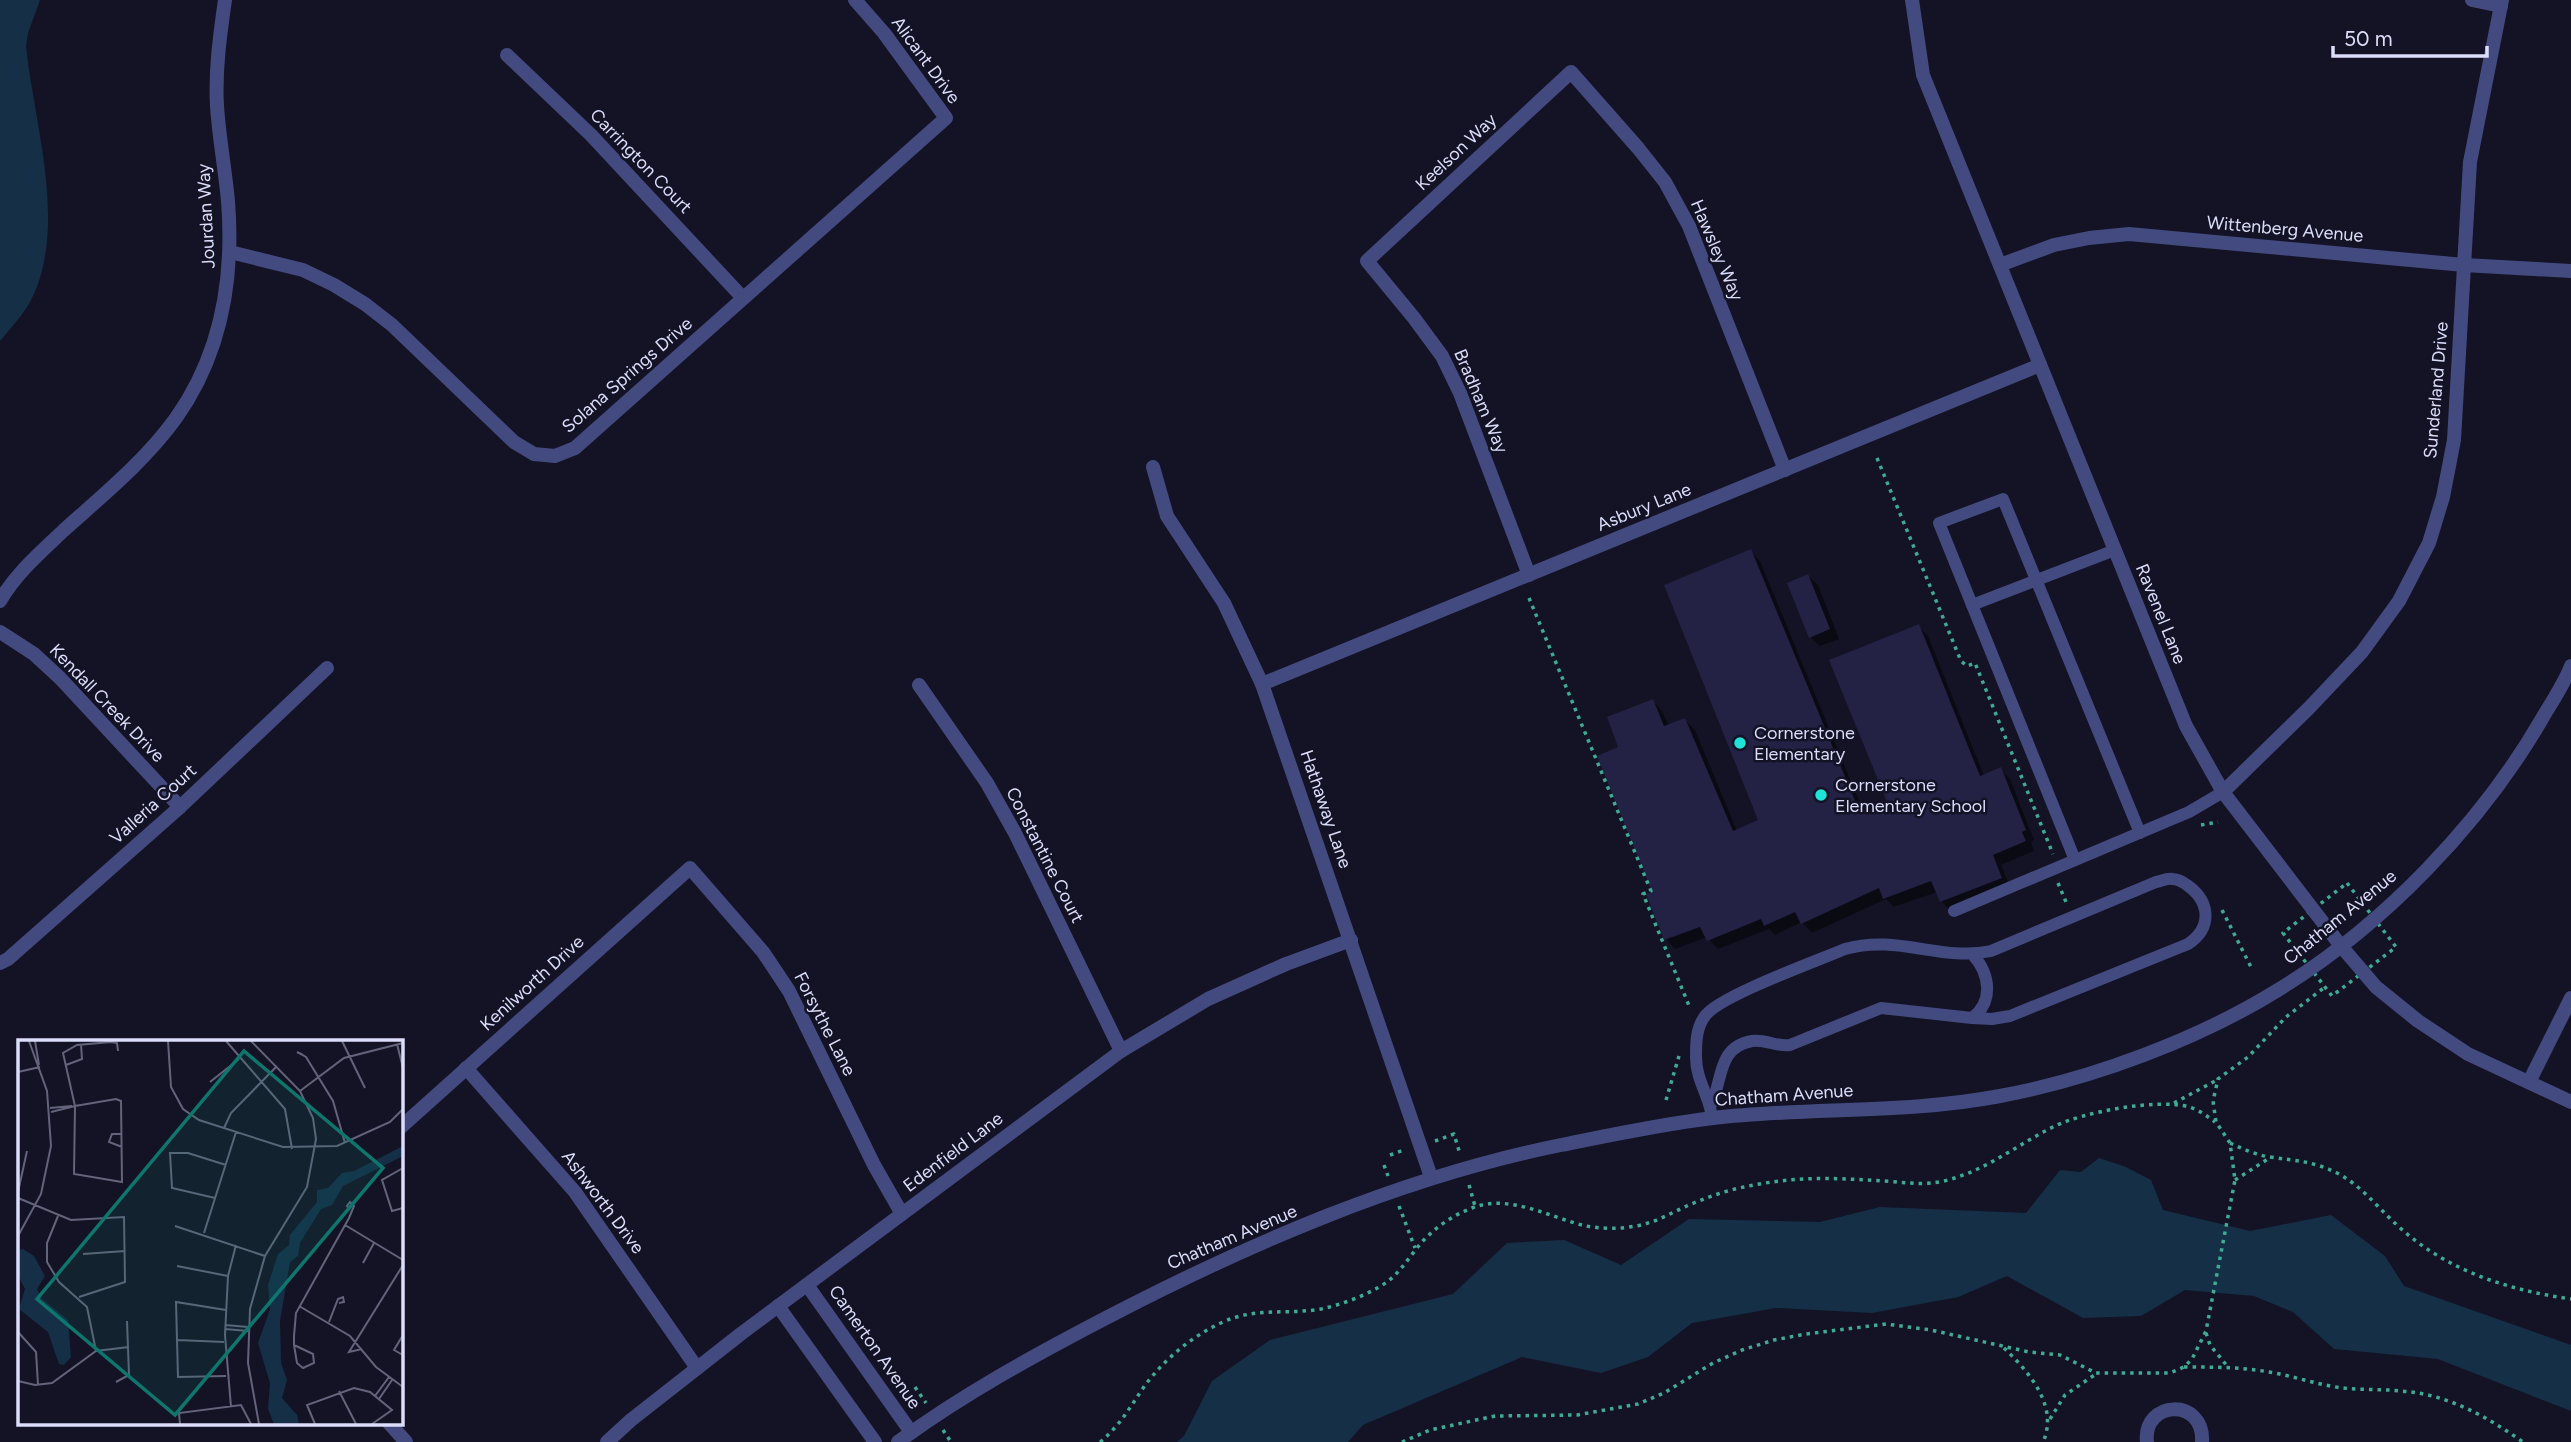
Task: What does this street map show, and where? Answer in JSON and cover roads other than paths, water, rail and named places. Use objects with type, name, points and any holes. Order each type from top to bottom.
[{"type":"street","name":"Jourdan Way","points":[[0,601],[32,561],[134,467],[162,437],[199,379],[218,331],[229,277],[230,252],[228,201],[217,105],[217,54],[225,0]]},
{"type":"street","name":"Alicant Drive","points":[[855,0],[884,33],[946,118],[922,140]]},
{"type":"street","name":"Ravenel Lane","points":[[1912,0],[1923,75],[2186,726],[2223,792],[2341,946],[2376,987],[2418,1021],[2468,1054],[2571,1102]]},
{"type":"street","points":[[2472,0],[2502,3]]},
{"type":"street","name":"Sunderland Drive","points":[[2223,792],[2362,652],[2399,601],[2429,543],[2443,497],[2454,440],[2470,162],[2502,3]]},
{"type":"street","name":"Carrington Court","points":[[507,55],[591,135],[743,298]]},
{"type":"street","name":"Keelson Way","points":[[1367,261],[1571,72]]},
{"type":"street","name":"Hawsley Way","points":[[1571,72],[1639,148],[1665,182],[1689,226],[1785,470]]},
{"type":"street","name":"Solana Springs Drive","points":[[230,252],[303,270],[355,297],[392,325],[514,442],[534,454],[555,456],[575,448],[595,432],[677,355],[922,140]]},
{"type":"street","name":"Wittenberg Avenue","points":[[2000,265],[2054,245],[2129,234],[2464,265],[2571,271]]},
{"type":"street","name":"Bradham Way","points":[[1367,261],[1442,356],[1460,393],[1529,575]]},
{"type":"street","name":"Asbury Lane","points":[[1262,684],[2040,365]]},
{"type":"street","name":"Hathaway Lane","points":[[1153,467],[1167,516],[1224,603],[1262,684],[1432,1177]]},
{"type":"street","name":"Kendall Creek Drive","points":[[0,632],[34,654],[60,678],[180,807]]},
{"type":"street","name":"Chatham Avenue","points":[[898,1442],[1029,1358],[1163,1288],[1276,1237],[1432,1177],[1559,1145],[1712,1112],[1915,1106],[1998,1097],[2066,1081],[2191,1037],[2278,990],[2341,946],[2408,888],[2469,825],[2518,761],[2571,666]]},
{"type":"street","name":"Valleria Court","points":[[0,963],[8,959],[180,807],[327,668]]},
{"type":"street","name":"Constantine Court","points":[[919,685],[987,783],[1015,833],[1121,1051]]},
{"type":"street","name":"Kenilworth Drive","points":[[402,1126],[690,869]]},
{"type":"street","name":"Forsythe Lane","points":[[690,869],[763,953],[789,991],[874,1164],[902,1214]]},
{"type":"street","name":"Edenfield Lane","points":[[607,1442],[631,1420],[778,1306],[1121,1051],[1208,999],[1286,964],[1351,940]]},
{"type":"street","points":[[2529,1083],[2571,998]]},
{"type":"street","name":"Ashworth Drive","points":[[466,1068],[575,1192],[697,1368]]},
{"type":"street","name":"Camerton Avenue","points":[[807,1285],[912,1432]]},
{"type":"street","points":[[778,1306],[875,1442]]},
{"type":"street","points":[[2147,1442],[2146,1434],[2157,1415],[2166,1410],[2177,1409],[2196,1419],[2201,1429],[2202,1442]]},
{"type":"street","points":[[390,1424],[406,1442]]},
{"type":"lane","points":[[2076,860],[1939,523],[2003,499],[2140,833]]},
{"type":"lane","points":[[1972,605],[2115,550]]},
{"type":"lane","points":[[1954,911],[2189,812],[2223,792]]},
{"type":"lane","points":[[2171,878],[2181,881],[2202,899],[2206,909],[2200,936],[2188,944],[2010,1016],[1972,1018],[1881,1008],[1790,1045],[1752,1041],[1728,1052],[1721,1064],[1712,1112],[1698,1078],[1696,1037],[1704,1016],[1727,999],[1845,949],[1861,945],[1892,943],[1973,955],[2006,946],[2171,878]]},
{"type":"lane","points":[[1972,1018],[1980,1013],[1986,1001],[1987,988],[1986,974],[1973,955]]},
{"type":"water","points":[[0,0],[40,0],[26,46],[46,176],[48,209],[47,242],[41,273],[30,302],[0,341]]},
{"type":"water","points":[[2099,1158],[2126,1167],[2151,1180],[2163,1210],[2250,1231],[2331,1215],[2385,1256],[2404,1286],[2571,1345],[2571,1411],[2438,1359],[2334,1349],[2293,1312],[2254,1296],[2185,1290],[2141,1316],[2083,1318],[2007,1276],[1958,1297],[1872,1313],[1776,1308],[1692,1323],[1648,1357],[1601,1373],[1522,1357],[1363,1425],[1348,1442],[1177,1442],[1184,1436],[1212,1381],[1270,1340],[1453,1294],[1507,1243],[1564,1240],[1621,1265],[1689,1219],[1820,1222],[1880,1207],[2026,1213],[2060,1170],[2081,1172]]},
{"type":"place","name":"Cornerstone Elementary","points":[[1740,743]]},
{"type":"place","name":"Cornerstone Elementary School","points":[[1821,795]]}]
